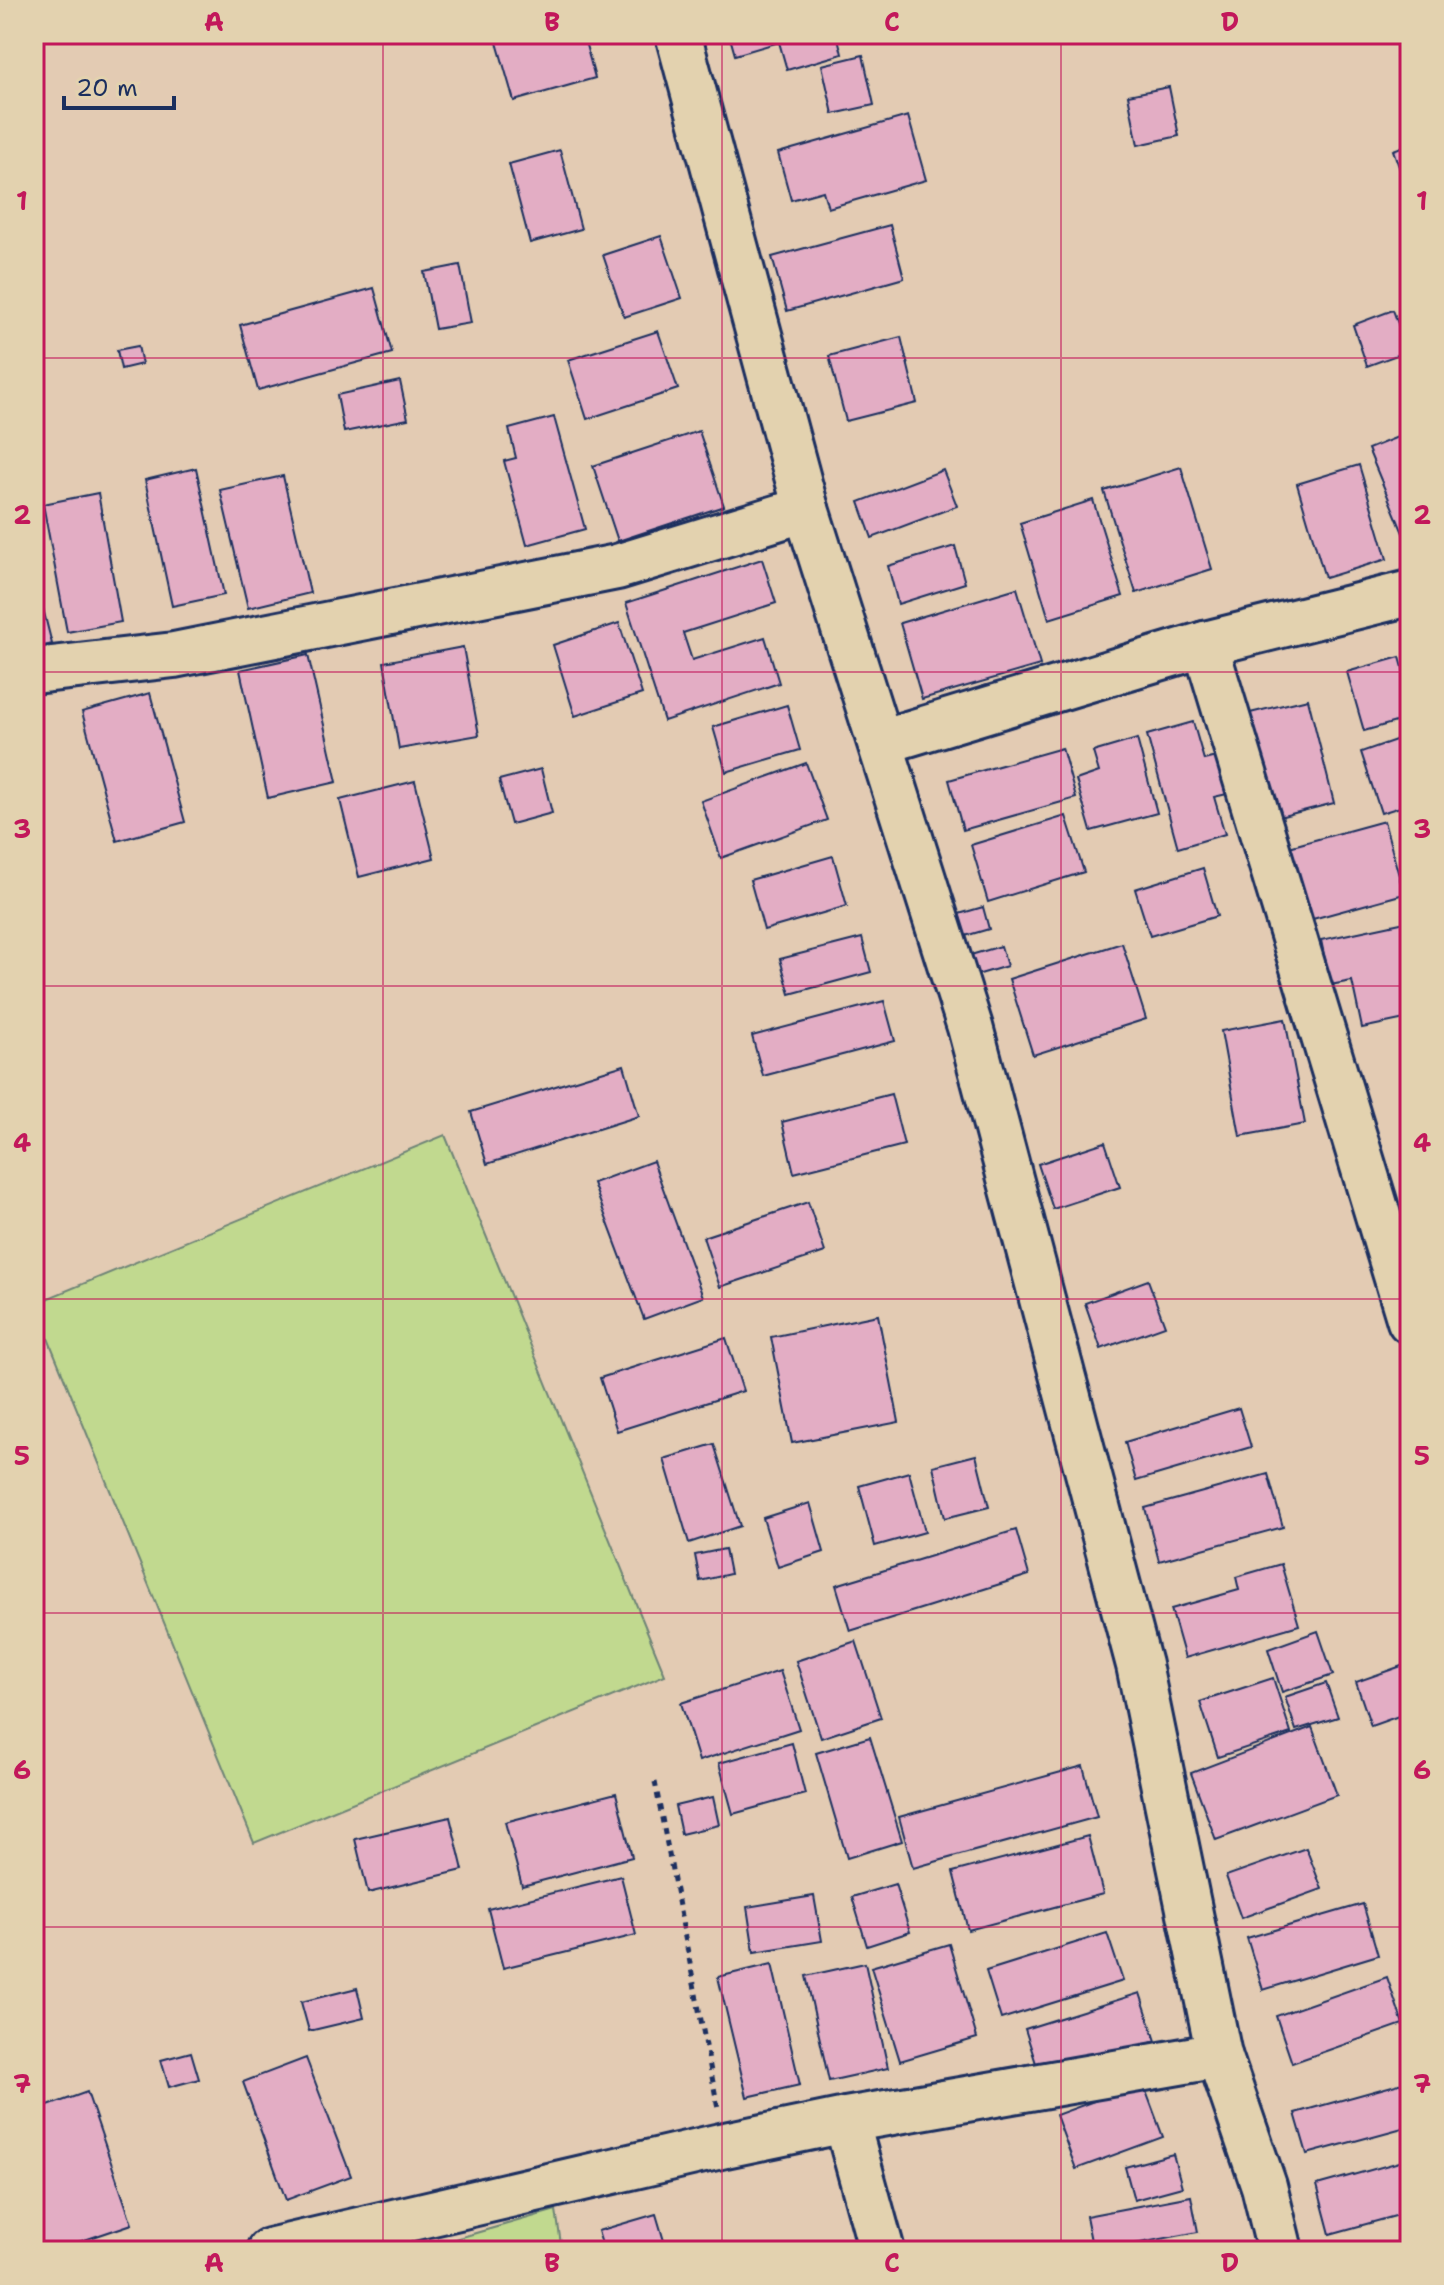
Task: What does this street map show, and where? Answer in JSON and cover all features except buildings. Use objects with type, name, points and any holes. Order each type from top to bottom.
[{"type":"main road","points":[[678,34],[806,509],[970,1027],[1139,1665],[1219,2055],[1264,2186],[1280,2251]]},
{"type":"main road","points":[[34,671],[174,655],[617,567],[806,509]]},
{"type":"main road","points":[[881,742],[1205,644],[1410,593]]},
{"type":"main road","points":[[1205,644],[1410,1321]]},
{"type":"main road","points":[[269,2251],[725,2145],[846,2120],[1219,2055]]},
{"type":"main road","points":[[846,2120],[882,2251]]},
{"type":"path","points":[[655,1782],[725,2145]]},
{"type":"green space","points":[[445,1135],[665,1675],[254,1843],[34,1304]]},
{"type":"green space","points":[[556,2210],[562,2251],[413,2251]]}]
